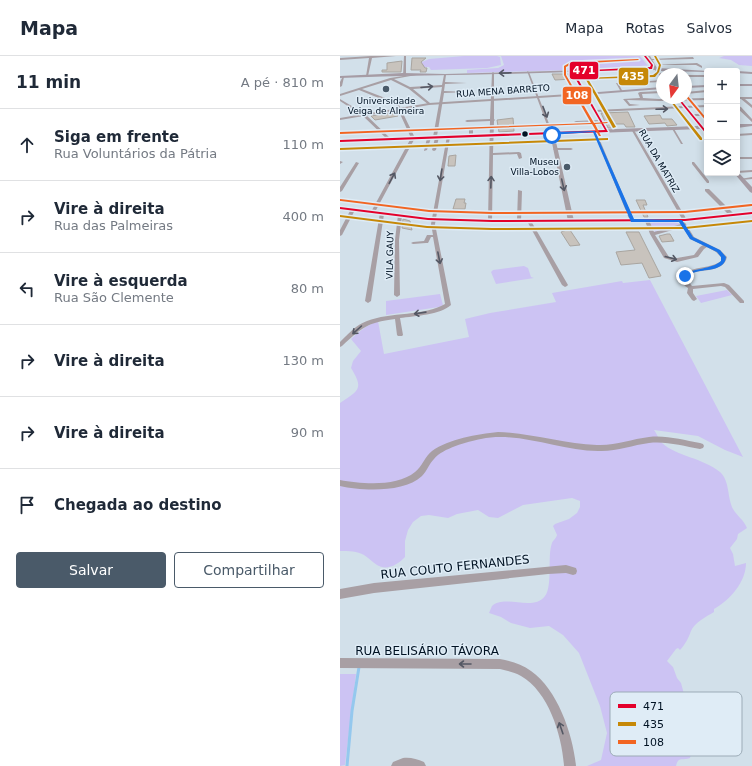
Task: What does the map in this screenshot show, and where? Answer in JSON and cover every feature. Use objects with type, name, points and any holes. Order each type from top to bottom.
[{"type":"main road","points":[[644,56],[652,66],[646,69]]},
{"type":"main road","points":[[650,58],[656,68]]},
{"type":"main road","points":[[636,69],[656,68]]},
{"type":"main road","points":[[342,77],[367,76],[373,78],[404,75],[656,68]]},
{"type":"main road","points":[[572,71],[585,94]]},
{"type":"main road","points":[[692,71],[704,72]]},
{"type":"main road","points":[[740,72],[752,73]]},
{"type":"main road","points":[[740,85],[752,85]]},
{"type":"main road","points":[[692,87],[704,86]]},
{"type":"main road","name":"RUA MENA BARRETO","points":[[585,94],[656,89]]},
{"type":"main road","points":[[682,104],[704,127]]},
{"type":"main road","points":[[740,126],[752,125]]},
{"type":"main road","points":[[340,142],[704,127]]},
{"type":"main road","points":[[740,176],[752,191]]},
{"type":"main road","points":[[340,208],[434,220],[490,221],[683,222],[752,213]]},
{"type":"street","points":[[340,59],[345,57],[396,56]]},
{"type":"street","points":[[340,95],[404,75],[405,56]]},
{"type":"street","points":[[650,58],[670,56]]},
{"type":"street","points":[[367,76],[372,57]]},
{"type":"street","points":[[650,58],[693,58]]},
{"type":"street","points":[[656,68],[697,64],[701,67]]},
{"type":"street","points":[[528,72],[552,133],[571,221]]},
{"type":"street","points":[[490,221],[493,73]]},
{"type":"street","points":[[434,150],[433,138],[441,103],[445,75]]},
{"type":"street","points":[[692,76],[704,76]]},
{"type":"street","points":[[340,86],[342,77]]},
{"type":"street","points":[[391,79],[410,88],[429,104]]},
{"type":"street","points":[[638,82],[656,79]]},
{"type":"street","points":[[460,92],[461,83]]},
{"type":"street","points":[[410,88],[466,83]]},
{"type":"street","points":[[616,83],[630,106],[652,105]]},
{"type":"street","points":[[359,89],[393,101],[398,105],[398,108],[413,138],[373,212]]},
{"type":"street","points":[[692,92],[704,91]]},
{"type":"street","points":[[443,92],[466,92]]},
{"type":"street","points":[[642,98],[641,93],[656,92]]},
{"type":"street","points":[[585,94],[607,131]]},
{"type":"street","name":"RUA MENA BARRETO","points":[[340,119],[398,108],[429,104],[585,94]]},
{"type":"street","points":[[742,98],[752,98]]},
{"type":"street","points":[[742,98],[752,107]]},
{"type":"street","points":[[627,99],[656,99]]},
{"type":"street","points":[[692,99],[704,99]]},
{"type":"street","points":[[340,100],[364,115],[389,139]]},
{"type":"street","points":[[595,111],[704,106]]},
{"type":"street","points":[[740,108],[752,120]]},
{"type":"street","points":[[692,115],[704,115]]},
{"type":"street","points":[[467,121],[493,120]]},
{"type":"street","points":[[576,122],[601,121]]},
{"type":"street","points":[[471,128],[471,136]]},
{"type":"street","points":[[672,128],[682,143]]},
{"type":"street","name":"RUA DA MATRIZ","points":[[632,130],[700,251]]},
{"type":"street","points":[[594,131],[632,221]]},
{"type":"street","points":[[740,135],[752,134]]},
{"type":"street","points":[[340,345],[362,325],[397,316],[443,309],[448,306],[433,224],[448,137]]},
{"type":"street","points":[[425,150],[433,138]]},
{"type":"street","points":[[555,150],[571,149]]},
{"type":"street","points":[[492,154],[519,153],[520,158]]},
{"type":"street","points":[[740,158],[752,158]]},
{"type":"street","points":[[340,191],[357,163]]},
{"type":"street","points":[[693,163],[708,182]]},
{"type":"street","points":[[740,172],[752,171]]},
{"type":"street","points":[[742,179],[752,178]]},
{"type":"street","points":[[707,190],[732,215]]},
{"type":"street","points":[[519,221],[520,191]]},
{"type":"street","points":[[340,235],[353,210]]},
{"type":"street","points":[[368,301],[382,214]]},
{"type":"street","name":"VILA GAUY","points":[[397,295],[397,240],[400,216]]},
{"type":"street","points":[[529,221],[565,285]]},
{"type":"street","points":[[647,221],[652,234],[665,256],[670,259],[681,259],[696,256],[703,247],[707,245]]},
{"type":"street","points":[[652,234],[683,222]]},
{"type":"street","points":[[413,243],[426,242],[429,236],[435,236]]},
{"type":"street","points":[[692,238],[707,245],[722,254],[724,257],[723,262],[718,266],[692,271],[687,274],[684,280],[691,288],[690,293],[694,299]]},
{"type":"street","points":[[691,288],[722,284],[727,286],[742,302]]},
{"type":"street","points":[[397,316],[400,335]]},
{"type":"street","points":[[340,483],[361,487],[405,482],[420,473],[430,456],[436,452],[473,438],[485,436],[505,435],[538,438],[582,447],[597,448],[611,448],[650,440],[677,442],[700,446]]},
{"type":"street","name":"RUA COUTO FERNANDES","points":[[340,594],[374,588],[548,570],[566,569],[573,572]]},
{"type":"street","name":"RUA BELISÁRIO TÁVORA","points":[[340,664],[500,664],[510,666],[531,676],[542,688],[554,709],[570,755],[570,766]]},
{"type":"street","points":[[397,766],[400,764],[411,763],[420,766]]},
{"type":"shaded area","points":[[464,56],[497,56],[500,57],[501,65],[487,68],[431,70],[429,67],[418,67],[420,63],[429,59]]},
{"type":"shaded area","points":[[501,56],[640,56],[648,66],[646,68],[467,73],[467,70],[498,68],[504,65]]},
{"type":"shaded area","points":[[724,56],[752,56],[752,66],[739,65],[731,60],[719,58]]},
{"type":"shaded area","points":[[674,222],[681,224],[655,232],[650,223]]},
{"type":"shaded area","points":[[524,266],[528,268],[531,277],[534,278],[496,284],[491,272],[493,270]]},
{"type":"shaded area","points":[[650,280],[743,457],[725,450],[698,436],[654,430],[661,442],[668,447],[706,463],[720,472],[727,484],[733,509],[747,528],[738,534],[737,539],[730,548],[733,554],[735,566],[746,563],[740,584],[726,601],[714,609],[714,612],[695,625],[682,648],[680,650],[678,648],[676,649],[667,661],[673,667],[677,678],[681,683],[683,692],[610,692],[610,756],[691,756],[690,758],[679,760],[676,766],[587,766],[601,760],[607,733],[600,706],[579,653],[563,635],[549,626],[530,628],[511,623],[501,617],[489,613],[492,606],[498,603],[533,603],[540,601],[545,596],[549,585],[552,542],[557,535],[553,526],[569,519],[577,513],[580,507],[580,501],[572,498],[523,505],[498,518],[489,517],[478,510],[457,514],[448,518],[429,515],[421,516],[413,522],[408,530],[405,541],[405,557],[395,565],[388,567],[380,567],[366,556],[359,553],[340,551],[340,403],[352,395],[358,388],[357,380],[351,368],[353,361],[361,351],[351,339],[370,324],[378,321],[384,354],[469,337],[465,319],[490,313],[556,302],[552,293],[622,281],[623,283]]},
{"type":"shaded area","points":[[727,290],[732,295],[701,303],[696,296]]},
{"type":"shaded area","points":[[440,294],[443,305],[439,307],[386,315],[386,301]]},
{"type":"shaded area","points":[[340,674],[356,674],[345,765],[340,766]]},
{"type":"building","points":[[412,58],[426,58],[421,62],[425,68],[427,68],[426,72],[420,72],[421,70],[411,70]]},
{"type":"building","points":[[402,61],[401,72],[382,72],[382,70],[387,70],[387,63]]},
{"type":"building","points":[[552,74],[570,74],[573,79],[555,80]]},
{"type":"building","points":[[396,112],[398,116],[375,120],[371,116]]},
{"type":"building","points":[[628,112],[635,127],[626,127],[624,124],[611,124],[613,128],[608,128],[601,113]]},
{"type":"building","points":[[660,115],[662,119],[672,119],[677,125],[667,126],[665,123],[649,124],[644,116]]},
{"type":"building","points":[[513,118],[514,131],[499,132],[497,120]]},
{"type":"building","points":[[456,155],[455,166],[448,166],[449,156]]},
{"type":"building","points":[[456,199],[465,199],[465,209],[453,209]]},
{"type":"building","points":[[636,200],[645,200],[647,205],[643,205],[648,217],[644,217]]},
{"type":"building","points":[[403,219],[410,221],[412,230],[402,228]]},
{"type":"building","points":[[570,230],[580,245],[570,246],[561,232]]},
{"type":"building","points":[[626,232],[639,232],[661,276],[649,278],[642,263],[621,265],[616,252],[635,250]]},
{"type":"building","points":[[670,234],[674,241],[662,242],[659,236]]},
{"type":"waterway","points":[[347,766],[352,711],[359,667]]},
{"type":"transit line","name":"471","points":[[607,131],[572,71],[651,68],[652,65],[645,56]]},
{"type":"transit line","name":"435","points":[[614,127],[586,78],[654,76],[658,72],[660,65],[655,56]]},
{"type":"transit line","name":"108","points":[[600,135],[565,75],[565,67],[571,63],[638,60]]},
{"type":"transit line","name":"108","points":[[692,102],[704,117]]},
{"type":"transit line","name":"435","points":[[673,104],[701,139]]},
{"type":"transit line","name":"471","points":[[683,104],[704,130]]},
{"type":"transit line","name":"108","points":[[340,133],[607,123]]},
{"type":"transit line","name":"471","points":[[340,141],[607,131]]},
{"type":"transit line","name":"435","points":[[340,149],[607,139]]},
{"type":"transit line","name":"108","points":[[341,200],[429,211],[492,213],[685,212],[751,205]]},
{"type":"transit line","name":"471","points":[[340,208],[428,219],[492,221],[685,220],[752,213]]},
{"type":"transit line","name":"435","points":[[340,216],[427,227],[492,229],[685,228],[752,221]]},
{"type":"place","name":"Universidade Veiga de Almeira","points":[[386,89]]},
{"type":"place","name":"Museu Villa-Lobos","points":[[567,167]]},
{"type":"route","points":[[552,135],[552,133],[594,131],[632,221],[681,220],[692,238],[718,251],[724,257],[723,262],[718,266],[692,271],[685,276]]}]
